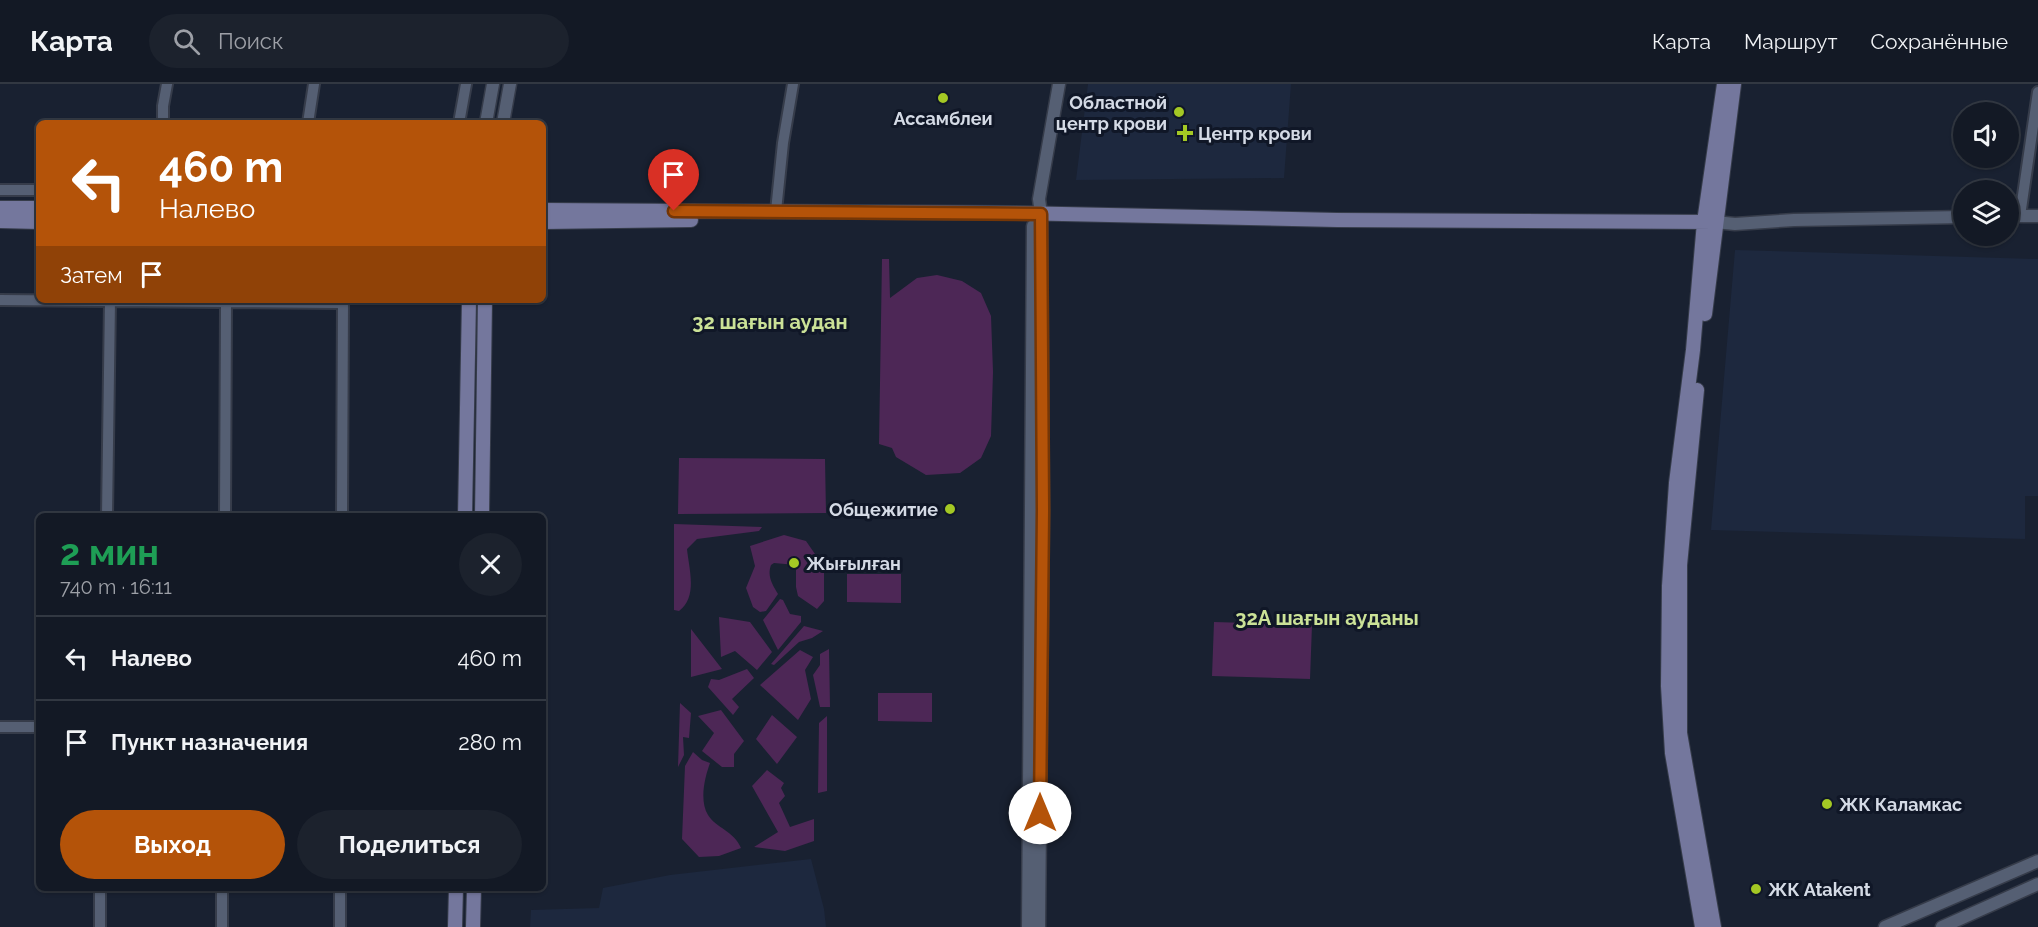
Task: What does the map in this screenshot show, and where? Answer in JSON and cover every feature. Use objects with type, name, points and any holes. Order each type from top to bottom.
[{"type":"main road","points":[[1714,927],[1680,733],[1679,586],[1709,226],[1724,84]]},
{"type":"main road","points":[[1702,927],[1672,753],[1668,686],[1669,586],[1676,483],[1709,226],[1734,84]]},
{"type":"main road","points":[[0,208],[36,208]]},
{"type":"main road","points":[[546,210],[776,211],[1037,217],[1709,226]]},
{"type":"main road","points":[[546,222],[1037,217]]},
{"type":"main road","points":[[0,222],[36,222]]},
{"type":"main road","points":[[465,513],[469,303]]},
{"type":"main road","points":[[482,513],[485,303]]},
{"type":"main road","points":[[455,927],[456,891]]},
{"type":"main road","points":[[473,927],[474,891]]},
{"type":"street","points":[[163,120],[167,84]]},
{"type":"street","points":[[309,120],[315,84]]},
{"type":"street","points":[[460,120],[466,84]]},
{"type":"street","points":[[487,120],[493,84]]},
{"type":"street","points":[[504,120],[510,84]]},
{"type":"street","points":[[776,211],[783,143],[793,84]]},
{"type":"street","points":[[1028,927],[1037,217],[1059,84]]},
{"type":"street","points":[[2019,190],[2038,92]]},
{"type":"street","points":[[0,190],[36,190]]},
{"type":"street","points":[[2019,216],[2038,216]]},
{"type":"street","points":[[1037,217],[1043,510],[1039,927]]},
{"type":"street","points":[[1709,226],[1794,220],[1953,217]]},
{"type":"street","points":[[0,300],[36,300]]},
{"type":"street","points":[[107,513],[110,303]]},
{"type":"street","points":[[225,513],[226,303]]},
{"type":"street","points":[[252,303],[311,303]]},
{"type":"street","points":[[342,513],[343,303]]},
{"type":"street","points":[[0,727],[36,727]]},
{"type":"street","points":[[1885,927],[2038,861]]},
{"type":"street","points":[[1942,927],[2038,885]]},
{"type":"street","points":[[100,891],[100,927]]},
{"type":"street","points":[[222,891],[222,927]]},
{"type":"street","points":[[340,891],[340,927]]},
{"type":"shaded area","name":"Центр крови","points":[[1088,84],[1291,84],[1284,178],[1076,180]]},
{"type":"shaded area","points":[[1735,250],[2038,259],[2038,496],[2025,496],[2025,539],[1711,530]]},
{"type":"shaded area","points":[[882,259],[889,259],[890,298],[917,278],[937,275],[962,281],[981,293],[991,316],[993,372],[991,436],[981,458],[960,473],[926,475],[896,457],[892,448],[879,444]]},
{"type":"shaded area","points":[[679,458],[825,459],[826,513],[678,514]]},
{"type":"shaded area","points":[[674,524],[762,527],[759,531],[697,539],[687,549],[690,591],[689,598],[679,611],[674,610]]},
{"type":"shaded area","points":[[784,535],[806,541],[815,554],[824,561],[824,601],[817,609],[798,596],[796,565],[774,563],[771,565],[770,576],[778,594],[766,611],[760,612],[753,607],[746,588],[755,566],[750,546]]},
{"type":"shaded area","points":[[847,574],[901,574],[901,603],[847,602]]},
{"type":"shaded area","points":[[780,599],[783,600],[790,614],[801,616],[801,622],[778,650],[763,620]]},
{"type":"shaded area","points":[[719,617],[750,622],[772,652],[757,670],[735,651],[721,657]]},
{"type":"shaded area","points":[[1214,622],[1312,625],[1310,679],[1212,676]]},
{"type":"shaded area","points":[[804,626],[823,631],[799,642],[774,665],[771,664]]},
{"type":"shaded area","points":[[691,629],[722,669],[691,677]]},
{"type":"shaded area","points":[[829,649],[830,707],[820,707],[813,675],[820,665],[820,654]]},
{"type":"shaded area","points":[[800,650],[813,657],[805,670],[811,699],[798,720],[760,685]]},
{"type":"shaded area","points":[[747,669],[754,678],[732,699],[739,707],[733,715],[708,687],[711,679],[719,680]]},
{"type":"shaded area","points":[[878,693],[932,693],[932,722],[878,721]]},
{"type":"shaded area","points":[[680,703],[691,713],[689,738],[683,737],[684,755],[678,767]]},
{"type":"shaded area","points":[[721,710],[744,741],[734,754],[734,767],[722,767],[702,751],[714,733],[698,716]]},
{"type":"shaded area","points":[[772,715],[797,737],[777,764],[756,739]]},
{"type":"shaded area","points":[[827,716],[827,791],[818,793],[819,723]]},
{"type":"shaded area","points":[[693,752],[702,760],[710,763],[703,796],[708,815],[738,842],[741,848],[719,856],[699,857],[682,839],[685,766]]},
{"type":"shaded area","points":[[767,770],[784,783],[781,788],[785,796],[779,803],[790,827],[814,819],[814,841],[785,851],[754,847],[778,832],[752,786]]},
{"type":"shaded area","points":[[811,859],[824,909],[826,927],[530,927],[531,910],[599,908],[603,888],[670,875]]},
{"type":"place","name":"Ассамблеи","points":[[943,98]]},
{"type":"place","name":"Областной центр крови","points":[[1179,112]]},
{"type":"place","name":"Центр крови","points":[[1185,133]]},
{"type":"place","name":"Общежитие","points":[[950,509]]},
{"type":"place","name":"Жығылған","points":[[794,563]]},
{"type":"place","name":"ЖК Каламкас","points":[[1827,804]]},
{"type":"place","name":"ЖК Atakent","points":[[1756,889]]},
{"type":"district","name":"32 шағын аудан","points":[[770,322]]},
{"type":"district","name":"32А шағын ауданы","points":[[1327,618]]},
{"type":"route","points":[[674,211],[1041,214],[1043,510],[1040,813]]}]
